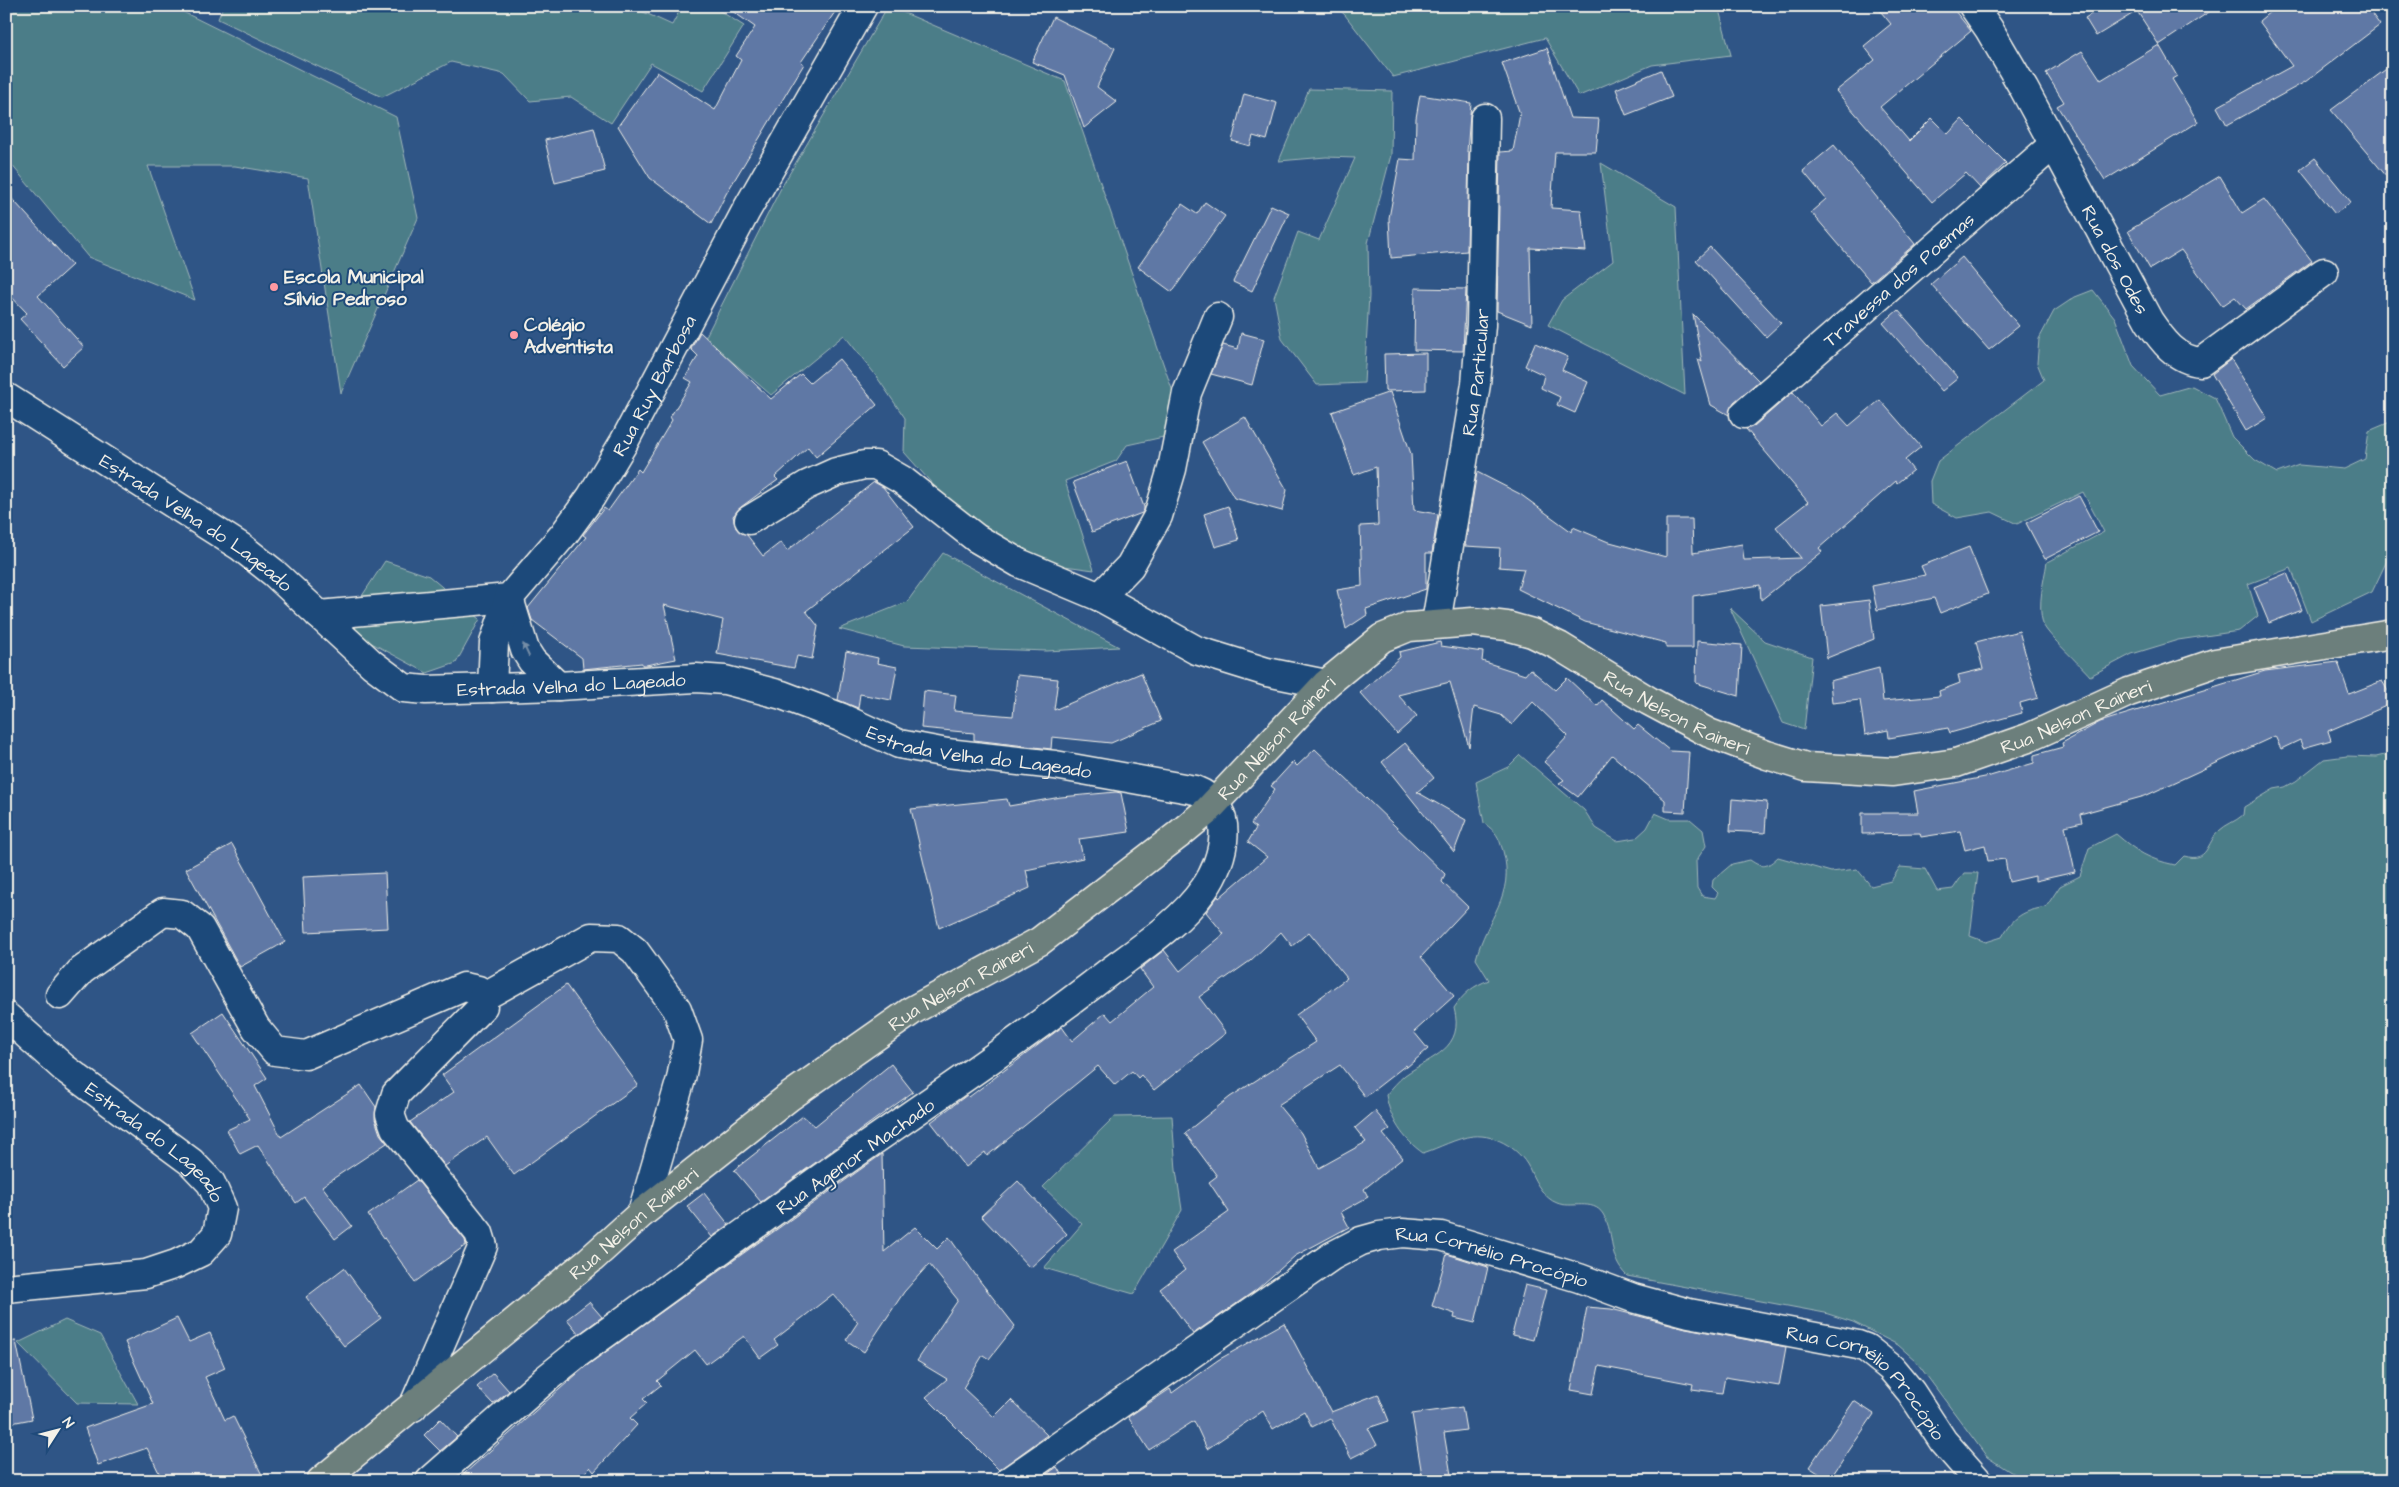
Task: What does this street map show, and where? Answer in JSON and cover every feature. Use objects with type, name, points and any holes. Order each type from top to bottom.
[{"type":"main road","name":"Rua Nelson Raineri","points":[[321,1481],[590,1260],[642,1213],[790,1097],[913,1010],[1040,941],[1178,835],[1207,811],[1326,684],[1382,638],[1409,627],[1436,623],[1473,622],[1507,626],[1532,633],[1559,646],[1649,701],[1708,733],[1806,767],[1893,772],[1956,763],[2028,738],[2130,692],[2215,662],[2393,634]]},
{"type":"street","name":"Rua Ruy Barbosa","points":[[509,598],[564,534],[591,497],[610,466],[746,211],[863,6]]},
{"type":"street","name":"Rua dos Odes","points":[[1973,6],[1999,46],[2149,321],[2164,343],[2189,361],[2201,362],[2324,272]]},
{"type":"street","name":"Rua Particular","points":[[1436,623],[1476,384],[1481,325],[1485,118]]},
{"type":"street","name":"Travessa dos Poemas","points":[[1744,414],[2052,145]]},
{"type":"street","points":[[1100,597],[1130,566],[1158,516],[1172,469],[1188,393],[1218,317]]},
{"type":"street","name":"Estrada Velha do Lageado","points":[[6,397],[241,547],[327,614],[377,668],[404,688],[426,690],[558,686],[696,678],[725,680],[782,695],[840,717],[899,744],[948,753],[1055,765],[1180,786],[1204,794],[1214,802]]},
{"type":"street","points":[[749,520],[807,485],[836,472],[864,464],[876,465],[902,480],[976,538],[1019,563],[1100,597],[1196,650],[1267,672],[1326,684]]},
{"type":"street","points":[[327,614],[509,598]]},
{"type":"street","points":[[509,598],[525,650],[532,661],[558,686]]},
{"type":"street","points":[[492,688],[494,643],[509,598]]},
{"type":"street","name":"Rua Agenor Machado","points":[[430,1481],[535,1388],[577,1354],[888,1130],[1050,1018],[1150,941],[1185,910],[1203,890],[1217,868],[1222,846],[1223,818],[1214,802]]},
{"type":"street","points":[[60,995],[81,971],[163,912],[182,914],[200,928],[256,1028],[275,1051],[306,1055],[464,987],[478,990],[483,997],[482,1006],[396,1094],[390,1114],[395,1128],[478,1233],[483,1246],[413,1407]]},
{"type":"street","points":[[483,997],[591,936],[619,938],[635,951],[677,1009],[688,1040],[682,1079],[642,1213]]},
{"type":"street","name":"Estrada do Lageado","points":[[6,1016],[64,1068],[191,1162],[211,1183],[222,1208],[217,1234],[202,1252],[176,1264],[146,1274],[6,1288]]},
{"type":"street","name":"Rua Cornélio Procópio","points":[[1009,1481],[1332,1256],[1361,1240],[1402,1233],[1426,1233],[1480,1246],[1579,1278],[1633,1298],[1680,1311],[1866,1348],[1891,1368],[1911,1392],[1943,1441],[1978,1481]]},
{"type":"green space","points":[[6,6],[171,6],[396,117],[418,218],[341,393],[308,178],[235,166],[148,166],[195,300],[88,257],[6,158]]},
{"type":"green space","points":[[223,6],[630,6],[672,25],[682,6],[712,6],[744,26],[703,91],[651,63],[611,123],[571,97],[530,101],[504,74],[451,62],[382,97],[218,19]]},
{"type":"green space","points":[[888,6],[1065,81],[1172,389],[1175,408],[1168,436],[1127,445],[1116,461],[1065,481],[1094,570],[1050,564],[1004,542],[943,496],[904,452],[905,418],[874,373],[844,335],[771,395],[705,338],[781,188]]},
{"type":"green space","points":[[1335,6],[1718,6],[1731,55],[1652,65],[1579,96],[1545,38],[1393,77],[1345,15]]},
{"type":"green space","points":[[1309,89],[1392,91],[1391,155],[1368,243],[1369,296],[1364,383],[1317,385],[1282,339],[1274,297],[1298,232],[1319,240],[1355,158],[1326,157],[1279,161]]},
{"type":"green space","points":[[1601,163],[1676,207],[1685,395],[1548,325],[1562,300],[1613,261]]},
{"type":"green space","points":[[2093,290],[2115,318],[2133,366],[2160,395],[2192,386],[2215,398],[2232,437],[2255,460],[2277,473],[2299,465],[2344,469],[2365,459],[2369,431],[2390,422],[2393,425],[2393,548],[2372,592],[2311,621],[2291,568],[2248,584],[2258,616],[2239,631],[2178,640],[2132,654],[2090,676],[2057,642],[2046,629],[2041,616],[2042,593],[2047,562],[2104,532],[2083,492],[2017,524],[1992,512],[1957,518],[1931,504],[1930,481],[1938,461],[2044,380],[2037,363],[2039,339],[2054,311],[2075,297]]},
{"type":"green space","points":[[943,553],[1119,647],[1047,651],[904,646],[839,629],[907,602]]},
{"type":"green space","points":[[385,561],[429,576],[480,619],[456,663],[427,673],[355,634],[358,602]]},
{"type":"green space","points":[[1730,608],[1765,641],[1812,657],[1804,730],[1783,723]]},
{"type":"green space","points":[[2393,753],[2393,1481],[2186,1481],[2171,1478],[2085,1476],[2050,1479],[2017,1476],[1987,1457],[1915,1360],[1898,1345],[1853,1322],[1825,1313],[1627,1276],[1621,1269],[1614,1254],[1607,1222],[1599,1209],[1588,1205],[1563,1205],[1548,1198],[1541,1190],[1522,1157],[1508,1145],[1491,1138],[1482,1136],[1467,1137],[1423,1153],[1398,1128],[1388,1104],[1386,1095],[1397,1082],[1444,1050],[1450,1042],[1455,1033],[1454,1008],[1461,998],[1478,985],[1489,980],[1476,959],[1486,931],[1503,894],[1506,881],[1506,867],[1498,838],[1484,823],[1476,782],[1508,767],[1520,755],[1584,810],[1596,828],[1617,841],[1636,838],[1647,828],[1655,813],[1669,819],[1690,819],[1703,830],[1706,846],[1696,861],[1697,888],[1702,896],[1715,898],[1718,893],[1712,887],[1713,880],[1732,864],[1750,860],[1758,865],[1765,866],[1778,857],[1831,872],[1857,869],[1871,886],[1891,881],[1900,867],[1925,869],[1937,891],[1953,889],[1964,873],[1978,873],[1970,936],[1986,942],[2002,937],[2015,919],[2025,913],[2046,907],[2060,886],[2080,876],[2089,848],[2116,834],[2143,854],[2175,865],[2184,856],[2198,857],[2203,854],[2219,831],[2243,815],[2244,807],[2274,789],[2285,787],[2296,781],[2324,759],[2347,756],[2376,757]]},
{"type":"green space","points":[[1172,1116],[1176,1170],[1182,1210],[1134,1294],[1044,1268],[1082,1224],[1043,1187],[1114,1117]]},
{"type":"green space","points":[[65,1320],[100,1335],[138,1404],[77,1403],[18,1343]]},
{"type":"building","points":[[725,6],[839,6],[801,62],[804,64],[726,194],[711,224],[650,178],[618,126],[657,72],[715,110],[741,60],[736,56],[755,27]]},
{"type":"building","points":[[1876,6],[1951,6],[1971,31],[1880,107],[1909,141],[1932,118],[1948,134],[1962,119],[2006,163],[1980,188],[1966,173],[1932,202],[1836,91],[1875,60],[1864,46],[1891,24]]},
{"type":"building","points":[[2104,6],[2218,6],[2159,45],[2137,11],[2096,36],[2085,18]]},
{"type":"building","points":[[2277,6],[2366,6],[2380,25],[2305,82],[2227,125],[2217,107],[2292,66],[2259,21]]},
{"type":"building","points":[[1053,17],[1115,48],[1097,87],[1117,102],[1084,128],[1065,75],[1032,62]]},
{"type":"building","points":[[2159,45],[2177,76],[2172,79],[2198,122],[2105,180],[2057,106],[2064,102],[2046,73],[2082,51],[2101,80]]},
{"type":"building","points":[[1547,48],[1570,118],[1599,119],[1596,152],[1555,152],[1551,208],[1581,210],[1586,251],[1530,248],[1532,325],[1497,311],[1500,152],[1513,151],[1520,114],[1502,63]]},
{"type":"building","points":[[2393,64],[2393,184],[2331,110]]},
{"type":"building","points":[[1661,70],[1672,97],[1626,115],[1616,89]]},
{"type":"building","points":[[1244,94],[1277,103],[1267,140],[1253,136],[1250,146],[1232,141]]},
{"type":"building","points":[[1420,95],[1471,103],[1467,152],[1469,152],[1467,251],[1391,258],[1389,218],[1400,159],[1415,160],[1416,118]]},
{"type":"building","points":[[594,128],[605,171],[555,183],[545,140]]},
{"type":"building","points":[[1834,145],[1915,244],[1871,282],[1811,212],[1826,199],[1803,171]]},
{"type":"building","points":[[2315,158],[2351,202],[2335,214],[2300,170]]},
{"type":"building","points":[[2220,176],[2242,213],[2264,199],[2312,261],[2246,309],[2235,297],[2222,306],[2181,250],[2150,269],[2128,231]]},
{"type":"building","points":[[6,192],[72,265],[38,296],[84,347],[63,366],[20,319],[27,313],[6,291]]},
{"type":"building","points":[[1205,202],[1225,216],[1172,292],[1138,267],[1182,204],[1197,214]]},
{"type":"building","points":[[1271,205],[1289,213],[1252,291],[1233,282]]},
{"type":"building","points":[[1710,247],[1781,323],[1766,337],[1696,260]]},
{"type":"building","points":[[1962,257],[2019,326],[1989,350],[1931,284]]},
{"type":"building","points":[[1415,288],[1466,289],[1463,351],[1414,350]]},
{"type":"building","points":[[1898,310],[1958,378],[1942,391],[1883,323]]},
{"type":"building","points":[[1693,314],[1759,381],[1734,402],[1729,415],[1711,405],[1698,359],[1702,362]]},
{"type":"building","points":[[700,332],[771,399],[801,374],[810,383],[839,359],[877,405],[816,457],[808,447],[775,477],[778,480],[741,507],[733,516],[736,528],[747,535],[763,556],[781,542],[787,551],[874,482],[883,487],[914,527],[806,611],[818,626],[812,659],[797,656],[794,668],[717,654],[723,620],[664,605],[676,659],[646,665],[642,665],[642,663],[583,669],[582,658],[532,620],[528,608],[586,537],[583,535],[604,508],[608,511],[638,469],[641,472],[672,420],[670,417],[692,382],[685,378],[698,356],[691,349]]},
{"type":"building","points":[[1241,333],[1264,339],[1252,385],[1211,374],[1223,345],[1238,349]]},
{"type":"building","points":[[1535,343],[1568,357],[1562,370],[1588,382],[1575,413],[1557,405],[1560,397],[1541,388],[1544,375],[1525,366]]},
{"type":"building","points":[[1426,353],[1426,390],[1385,391],[1384,354]]},
{"type":"building","points":[[2231,359],[2267,418],[2246,431],[2212,374]]},
{"type":"building","points":[[1390,392],[1411,454],[1414,510],[1438,514],[1432,553],[1426,553],[1426,589],[1366,609],[1367,615],[1346,629],[1337,590],[1362,586],[1360,526],[1378,525],[1376,467],[1354,475],[1332,412]]},
{"type":"building","points":[[1793,392],[1821,426],[1837,413],[1849,426],[1880,400],[1921,447],[1905,460],[1913,470],[1897,483],[1896,481],[1819,548],[1822,552],[1761,600],[1760,585],[1693,596],[1693,648],[1666,648],[1666,643],[1585,622],[1518,589],[1524,569],[1499,567],[1500,548],[1465,546],[1477,472],[1520,494],[1572,532],[1573,527],[1606,541],[1666,557],[1666,519],[1692,519],[1693,553],[1742,544],[1744,560],[1801,558],[1776,527],[1808,502],[1746,429],[1754,426]]},
{"type":"building","points":[[1245,417],[1287,490],[1282,511],[1234,498],[1202,442]]},
{"type":"building","points":[[1127,461],[1144,510],[1142,513],[1092,532],[1073,482]]},
{"type":"building","points":[[2079,496],[2098,532],[2045,559],[2026,523]]},
{"type":"building","points":[[1228,506],[1239,540],[1215,547],[1204,514]]},
{"type":"building","points":[[1969,547],[1988,594],[1940,613],[1934,598],[1877,610],[1872,586],[1925,575],[1921,566]]},
{"type":"building","points":[[2287,573],[2302,610],[2269,623],[2254,587]]},
{"type":"building","points":[[1869,600],[1874,639],[1827,658],[1821,606]]},
{"type":"building","points":[[2019,631],[2038,698],[2020,703],[2022,713],[1950,733],[1948,728],[1889,738],[1888,730],[1865,735],[1860,700],[1832,703],[1830,681],[1879,668],[1883,701],[1940,696],[1939,691],[1960,683],[1958,675],[1983,669],[1976,642]]},
{"type":"building","points":[[1697,641],[1742,645],[1739,696],[1696,683]]},
{"type":"building","points":[[1440,642],[1441,646],[1483,652],[1482,661],[1525,675],[1530,669],[1555,690],[1567,678],[1597,706],[1602,700],[1634,729],[1638,725],[1670,751],[1689,752],[1685,812],[1665,811],[1665,800],[1612,755],[1578,797],[1559,783],[1564,780],[1544,762],[1568,736],[1533,702],[1512,725],[1501,715],[1474,707],[1469,747],[1450,682],[1398,695],[1417,716],[1397,734],[1360,693],[1400,657],[1399,652]]},
{"type":"building","points":[[846,651],[878,658],[877,663],[897,667],[891,700],[860,694],[858,708],[838,700]]},
{"type":"building","points":[[2338,662],[2349,694],[2382,681],[2393,699],[2393,703],[2328,731],[2331,740],[2303,748],[2300,740],[2281,749],[2275,736],[2145,796],[2080,814],[2082,822],[2065,826],[2075,872],[2035,881],[2035,876],[2009,882],[2005,859],[1988,861],[1985,845],[1965,850],[1960,831],[1921,837],[1920,833],[1862,834],[1862,813],[1918,813],[1914,791],[1990,776],[2034,763],[2034,755],[2063,747],[2062,743],[2100,722],[2265,671]]},
{"type":"building","points":[[1141,673],[1161,721],[1111,743],[1052,737],[1051,749],[974,740],[974,733],[921,728],[924,691],[956,695],[954,711],[1013,716],[1017,675],[1058,679],[1054,710]]},
{"type":"building","points":[[1405,743],[1434,778],[1417,792],[1466,820],[1454,852],[1382,762]]},
{"type":"building","points":[[1315,749],[1445,874],[1442,882],[1468,907],[1421,957],[1454,996],[1414,1032],[1428,1049],[1407,1067],[1406,1065],[1365,1097],[1340,1065],[1278,1105],[1301,1133],[1319,1168],[1366,1142],[1355,1128],[1375,1111],[1390,1129],[1383,1134],[1403,1158],[1364,1189],[1368,1197],[1341,1212],[1349,1227],[1295,1256],[1256,1290],[1193,1334],[1160,1289],[1185,1270],[1172,1252],[1229,1212],[1209,1182],[1217,1176],[1185,1133],[1230,1097],[1316,1042],[1296,1015],[1347,978],[1309,932],[1292,946],[1281,932],[1250,961],[1199,997],[1226,1033],[1154,1090],[1141,1075],[1138,1078],[1132,1071],[1115,1085],[1098,1066],[987,1156],[985,1152],[966,1167],[931,1122],[967,1095],[969,1097],[1062,1027],[1072,1041],[1105,1013],[1112,1021],[1153,987],[1140,969],[1164,950],[1180,971],[1224,934],[1206,912],[1218,896],[1219,898],[1267,857],[1248,842],[1256,828],[1251,824],[1275,789],[1271,786],[1293,762],[1297,766]]},
{"type":"building","points":[[1121,793],[1129,832],[1079,839],[1083,858],[1026,870],[1030,888],[939,928],[911,809],[1007,799],[1009,806],[1061,797]]},
{"type":"building","points":[[1732,799],[1767,802],[1765,833],[1730,831]]},
{"type":"building","points":[[232,844],[285,942],[240,967],[186,869]]},
{"type":"building","points":[[385,873],[388,928],[306,932],[303,877]]},
{"type":"building","points":[[566,985],[638,1085],[514,1175],[487,1137],[445,1166],[410,1122],[454,1092],[442,1075]]},
{"type":"building","points":[[223,1012],[267,1078],[255,1086],[281,1137],[361,1085],[376,1107],[375,1119],[380,1134],[387,1143],[322,1186],[352,1226],[335,1239],[304,1197],[296,1203],[258,1145],[240,1154],[227,1130],[250,1119],[192,1033]]},
{"type":"building","points":[[891,1064],[913,1092],[761,1202],[734,1170],[803,1116],[815,1126]]},
{"type":"building","points":[[882,1154],[884,1252],[915,1227],[937,1249],[949,1237],[979,1280],[1015,1326],[989,1359],[983,1355],[963,1388],[994,1417],[1011,1400],[1047,1435],[999,1470],[926,1397],[947,1379],[917,1361],[958,1300],[929,1264],[904,1292],[864,1352],[846,1340],[858,1322],[833,1294],[774,1340],[778,1345],[760,1358],[744,1336],[706,1364],[695,1350],[657,1381],[661,1385],[643,1399],[647,1403],[630,1418],[637,1425],[594,1472],[590,1467],[577,1481],[456,1481],[586,1366]]},
{"type":"building","points":[[417,1180],[465,1240],[466,1245],[415,1282],[368,1215]]},
{"type":"building","points":[[1018,1181],[1067,1234],[1030,1268],[981,1216]]},
{"type":"building","points":[[704,1193],[729,1225],[712,1237],[687,1206]]},
{"type":"building","points":[[1447,1254],[1488,1267],[1475,1323],[1454,1318],[1455,1314],[1432,1306]]},
{"type":"building","points":[[344,1268],[381,1318],[344,1346],[306,1297]]},
{"type":"building","points":[[1525,1285],[1546,1290],[1533,1340],[1512,1335]]},
{"type":"building","points":[[589,1302],[602,1317],[579,1334],[567,1319]]},
{"type":"building","points":[[1587,1307],[1611,1309],[1686,1328],[1786,1347],[1779,1386],[1725,1377],[1722,1393],[1692,1389],[1693,1384],[1599,1366],[1593,1394],[1571,1390]]},
{"type":"building","points":[[177,1318],[189,1342],[210,1333],[225,1368],[205,1377],[225,1420],[233,1416],[265,1481],[163,1481],[147,1448],[98,1465],[85,1428],[153,1404],[125,1342]]},
{"type":"building","points":[[1284,1323],[1331,1412],[1378,1394],[1389,1421],[1368,1428],[1377,1445],[1351,1458],[1330,1418],[1312,1427],[1304,1411],[1273,1429],[1263,1411],[1207,1449],[1194,1421],[1149,1450],[1128,1417],[1170,1389],[1172,1393],[1218,1360]]},
{"type":"building","points":[[16,1341],[32,1419],[6,1424],[6,1342]]},
{"type":"building","points":[[493,1373],[509,1391],[493,1404],[477,1387]]},
{"type":"building","points":[[1854,1401],[1874,1414],[1829,1480],[1809,1467]]},
{"type":"building","points":[[1462,1407],[1466,1430],[1444,1433],[1452,1481],[1423,1481],[1412,1414]]},
{"type":"building","points":[[440,1419],[457,1437],[440,1451],[424,1435]]},
{"type":"building","points":[[1057,1467],[1065,1481],[1037,1481]]},
{"type":"place","name":"Escola Municipal Sílvio Pedroso","points":[[274,287]]},
{"type":"place","name":"Colégio Adventista","points":[[514,335]]}]
